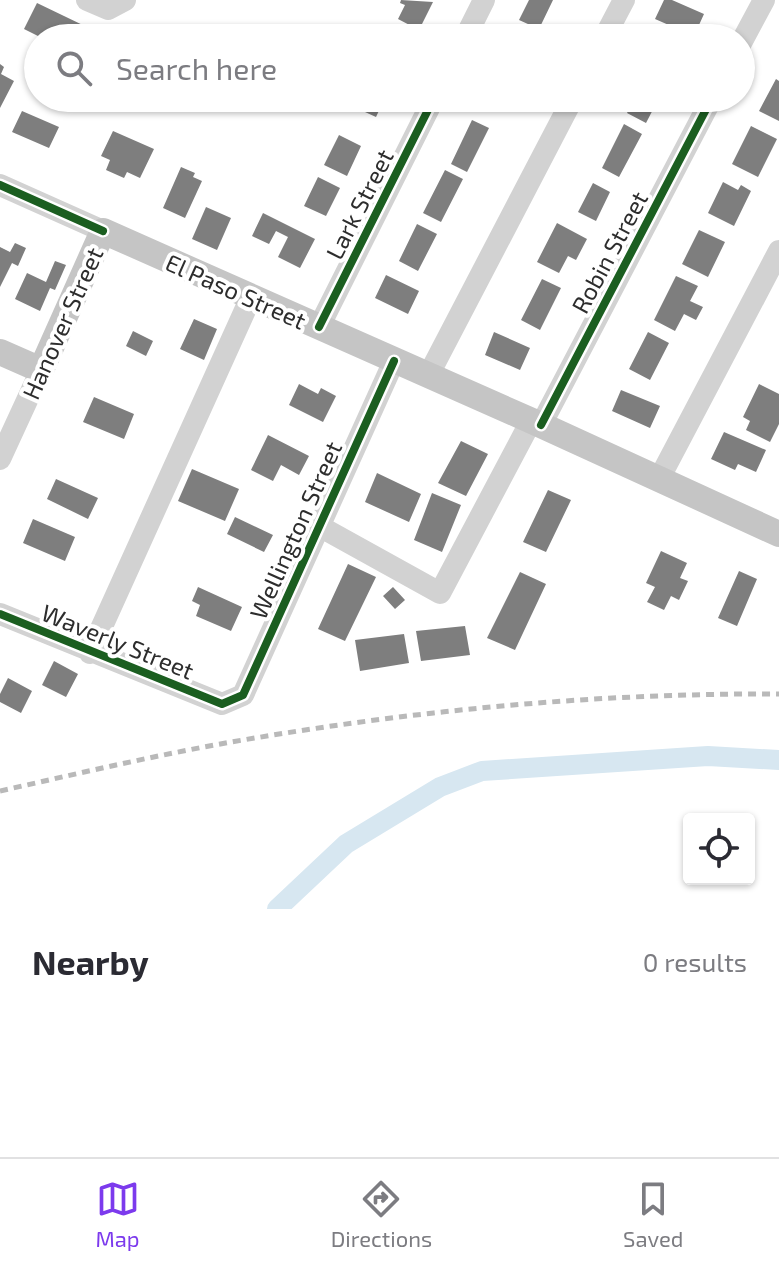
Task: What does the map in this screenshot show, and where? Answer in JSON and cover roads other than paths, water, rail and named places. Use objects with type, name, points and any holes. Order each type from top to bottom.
[{"type":"main road","name":"El Paso Street","points":[[103,231],[778,530]]},
{"type":"main road","name":"Hanover Street","points":[[41,370],[103,231]]},
{"type":"main road","points":[[0,352],[41,370]]},
{"type":"street","points":[[87,0],[108,9],[125,0]]},
{"type":"street","points":[[472,24],[484,0]]},
{"type":"street","points":[[611,24],[624,0]]},
{"type":"street","points":[[751,24],[764,0]]},
{"type":"street","name":"Lark Street","points":[[319,327],[427,112]]},
{"type":"street","points":[[428,376],[566,112]]},
{"type":"street","name":"Robin Street","points":[[319,526],[440,593],[704,112]]},
{"type":"street","name":"El Paso Street","points":[[0,185],[103,231]]},
{"type":"street","points":[[659,479],[779,251]]},
{"type":"street","points":[[90,653],[251,297]]},
{"type":"street","name":"Wellington Street","points":[[222,704],[243,695],[394,361]]},
{"type":"street","name":"Hanover Street","points":[[0,459],[41,370]]},
{"type":"street","name":"Waverly Street","points":[[0,614],[222,704]]},
{"type":"waterway","points":[[277,909],[346,844],[440,787],[482,771],[708,756],[779,760]]},
{"type":"railway","points":[[0,791],[255,738],[385,719],[582,700],[779,694]]}]
